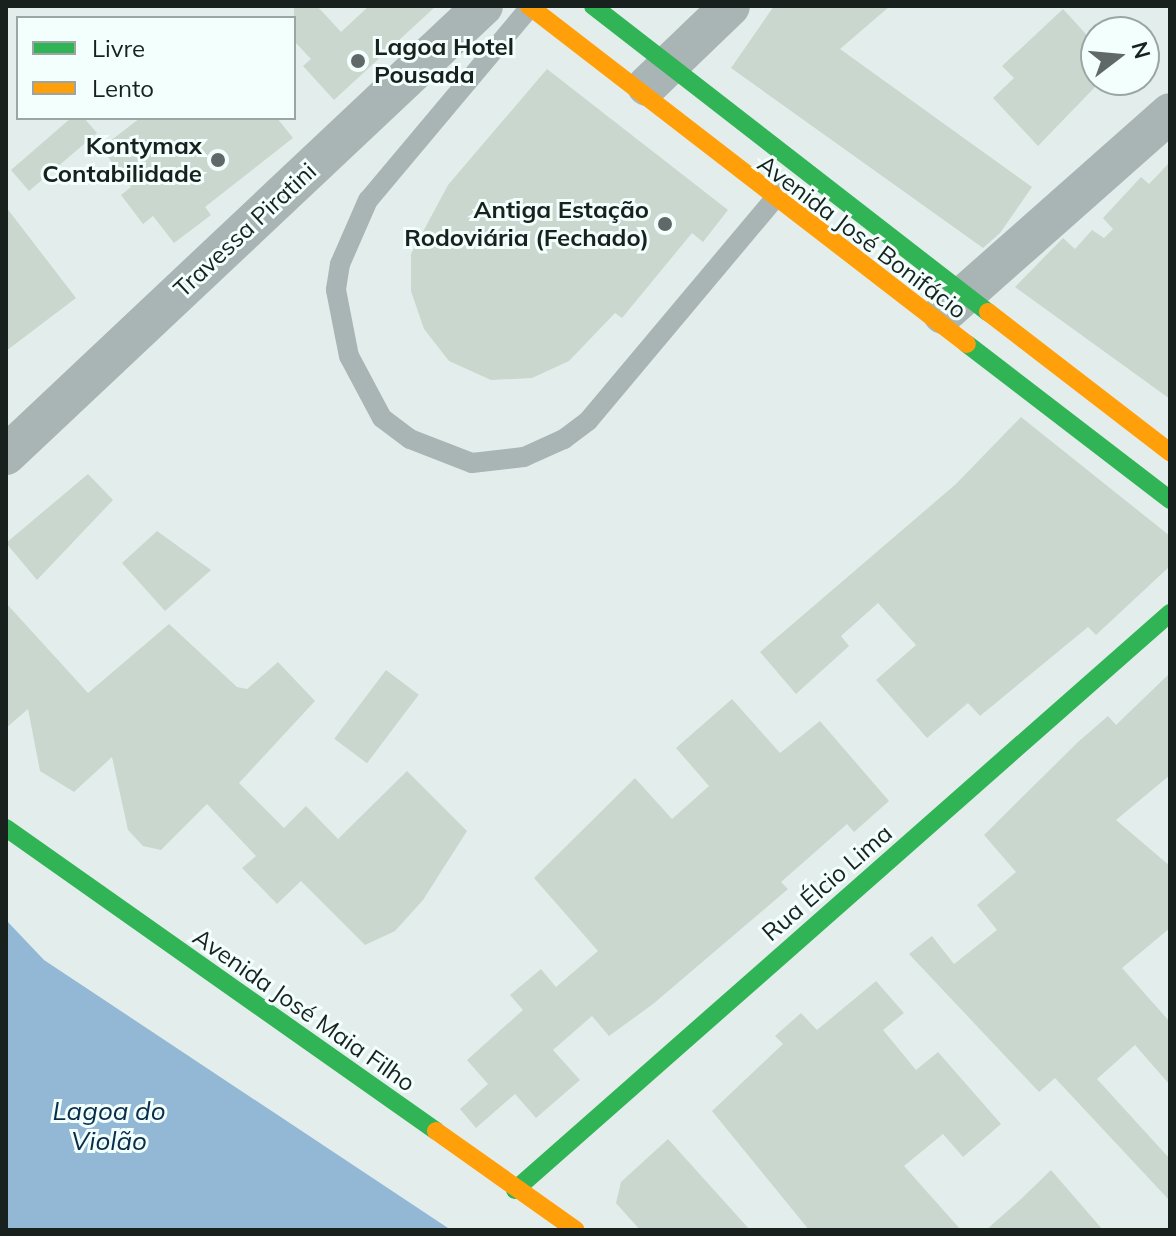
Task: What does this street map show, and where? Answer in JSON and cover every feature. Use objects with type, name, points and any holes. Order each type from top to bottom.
[{"type":"street","name":"Travessa Piratini","points":[[6,455],[483,6]]},
{"type":"street","name":"Avenida José Bonifácio","points":[[530,6],[775,199],[1170,500]]},
{"type":"street","name":"Avenida José Bonifácio","points":[[593,6],[1170,452]]},
{"type":"street","points":[[640,94],[730,6]]},
{"type":"street","points":[[934,321],[1170,113]]},
{"type":"street","name":"Rua Élcio Lima","points":[[515,1190],[1170,613]]},
{"type":"street","name":"Avenida José Maia Filho","points":[[6,828],[515,1190],[576,1230]]},
{"type":"lane","points":[[530,6],[368,200],[348,243],[336,290],[349,356],[382,418],[439,455],[472,463],[524,457],[564,439],[588,421],[775,199],[798,165]]},
{"type":"water","name":"Lagoa do Violão","points":[[6,920],[44,960],[451,1230],[6,1230]]},
{"type":"building","points":[[294,6],[317,6],[341,32],[369,6],[436,6],[334,100],[303,66],[311,59],[296,43]]},
{"type":"building","points":[[774,6],[890,6],[840,49],[1032,187],[1000,233],[983,248],[731,68]]},
{"type":"building","points":[[1063,9],[1080,28],[1080,96],[1086,96],[1038,146],[993,98],[1014,78],[1002,66]]},
{"type":"building","name":"Antiga Estação Rodoviária (Fechado)","points":[[547,69],[728,210],[703,242],[692,233],[622,318],[615,313],[569,361],[532,378],[491,380],[449,361],[424,329],[411,291],[411,254],[448,185]]},
{"type":"building","points":[[69,120],[86,120],[97,133],[29,191],[11,170]]},
{"type":"building","points":[[137,120],[279,120],[293,138],[205,207],[211,215],[174,243],[153,216],[143,224],[121,195],[131,187],[101,148]]},
{"type":"building","points":[[1170,162],[1170,399],[1015,287],[1063,238],[1075,249],[1092,230],[1104,238],[1113,229],[1103,218],[1141,177],[1149,184]]},
{"type":"building","points":[[6,207],[76,298],[6,351]]},
{"type":"building","points":[[1021,417],[1170,536],[1170,566],[1096,635],[1088,627],[980,716],[968,703],[927,738],[876,680],[916,645],[878,603],[841,636],[849,646],[796,694],[760,652],[956,484]]},
{"type":"building","points":[[88,474],[113,500],[37,580],[6,543]]},
{"type":"building","points":[[157,531],[211,570],[165,611],[122,563]]},
{"type":"building","points":[[6,603],[88,693],[169,624],[237,687],[247,689],[278,662],[315,701],[239,783],[284,828],[306,806],[338,839],[407,771],[467,831],[423,900],[395,931],[365,945],[301,881],[277,904],[242,868],[256,856],[207,804],[161,850],[143,846],[128,830],[112,757],[74,792],[40,771],[28,709],[6,728]]},
{"type":"building","points":[[386,670],[419,695],[367,763],[334,739]]},
{"type":"building","points":[[1170,673],[1170,775],[1116,820],[1170,866],[1170,928],[1122,968],[1170,1022],[1170,1085],[1135,1045],[1097,1079],[1170,1159],[1170,1201],[1055,1078],[1039,1092],[909,954],[932,936],[954,964],[997,930],[977,905],[1016,872],[984,835],[1078,742],[1108,716],[1116,725]]},
{"type":"building","points":[[732,699],[780,753],[820,721],[889,801],[854,832],[847,824],[781,882],[788,889],[653,1004],[609,1036],[592,1016],[553,1050],[580,1080],[536,1118],[515,1094],[476,1128],[460,1109],[488,1084],[467,1060],[523,1010],[510,995],[541,969],[556,987],[598,951],[534,878],[635,778],[672,819],[709,786],[676,748]]},
{"type":"building","points":[[876,981],[904,1013],[883,1030],[916,1070],[938,1052],[1001,1124],[963,1157],[943,1134],[904,1166],[961,1230],[809,1230],[712,1111],[783,1044],[775,1036],[801,1013],[817,1030]]},
{"type":"building","points":[[668,1139],[750,1230],[640,1230],[616,1203],[621,1182]]},
{"type":"building","points":[[1051,1170],[1103,1230],[986,1230],[1021,1199]]},
{"type":"traffic: fast","points":[[593,6],[988,312]]},
{"type":"traffic: fast","points":[[967,344],[1170,500]]},
{"type":"traffic: fast","points":[[515,1190],[1170,613]]},
{"type":"traffic: fast","points":[[6,828],[436,1131]]},
{"type":"traffic: slow","points":[[529,6],[967,344]]},
{"type":"traffic: slow","points":[[988,312],[1170,452]]},
{"type":"traffic: slow","points":[[436,1131],[576,1230]]},
{"type":"place","name":"Lagoa Hotel Pousada","points":[[358,61]]},
{"type":"place","name":"Kontymax Contabilidade","points":[[218,160]]},
{"type":"place","name":"Antiga Estação Rodoviária (Fechado)","points":[[665,224]]}]
